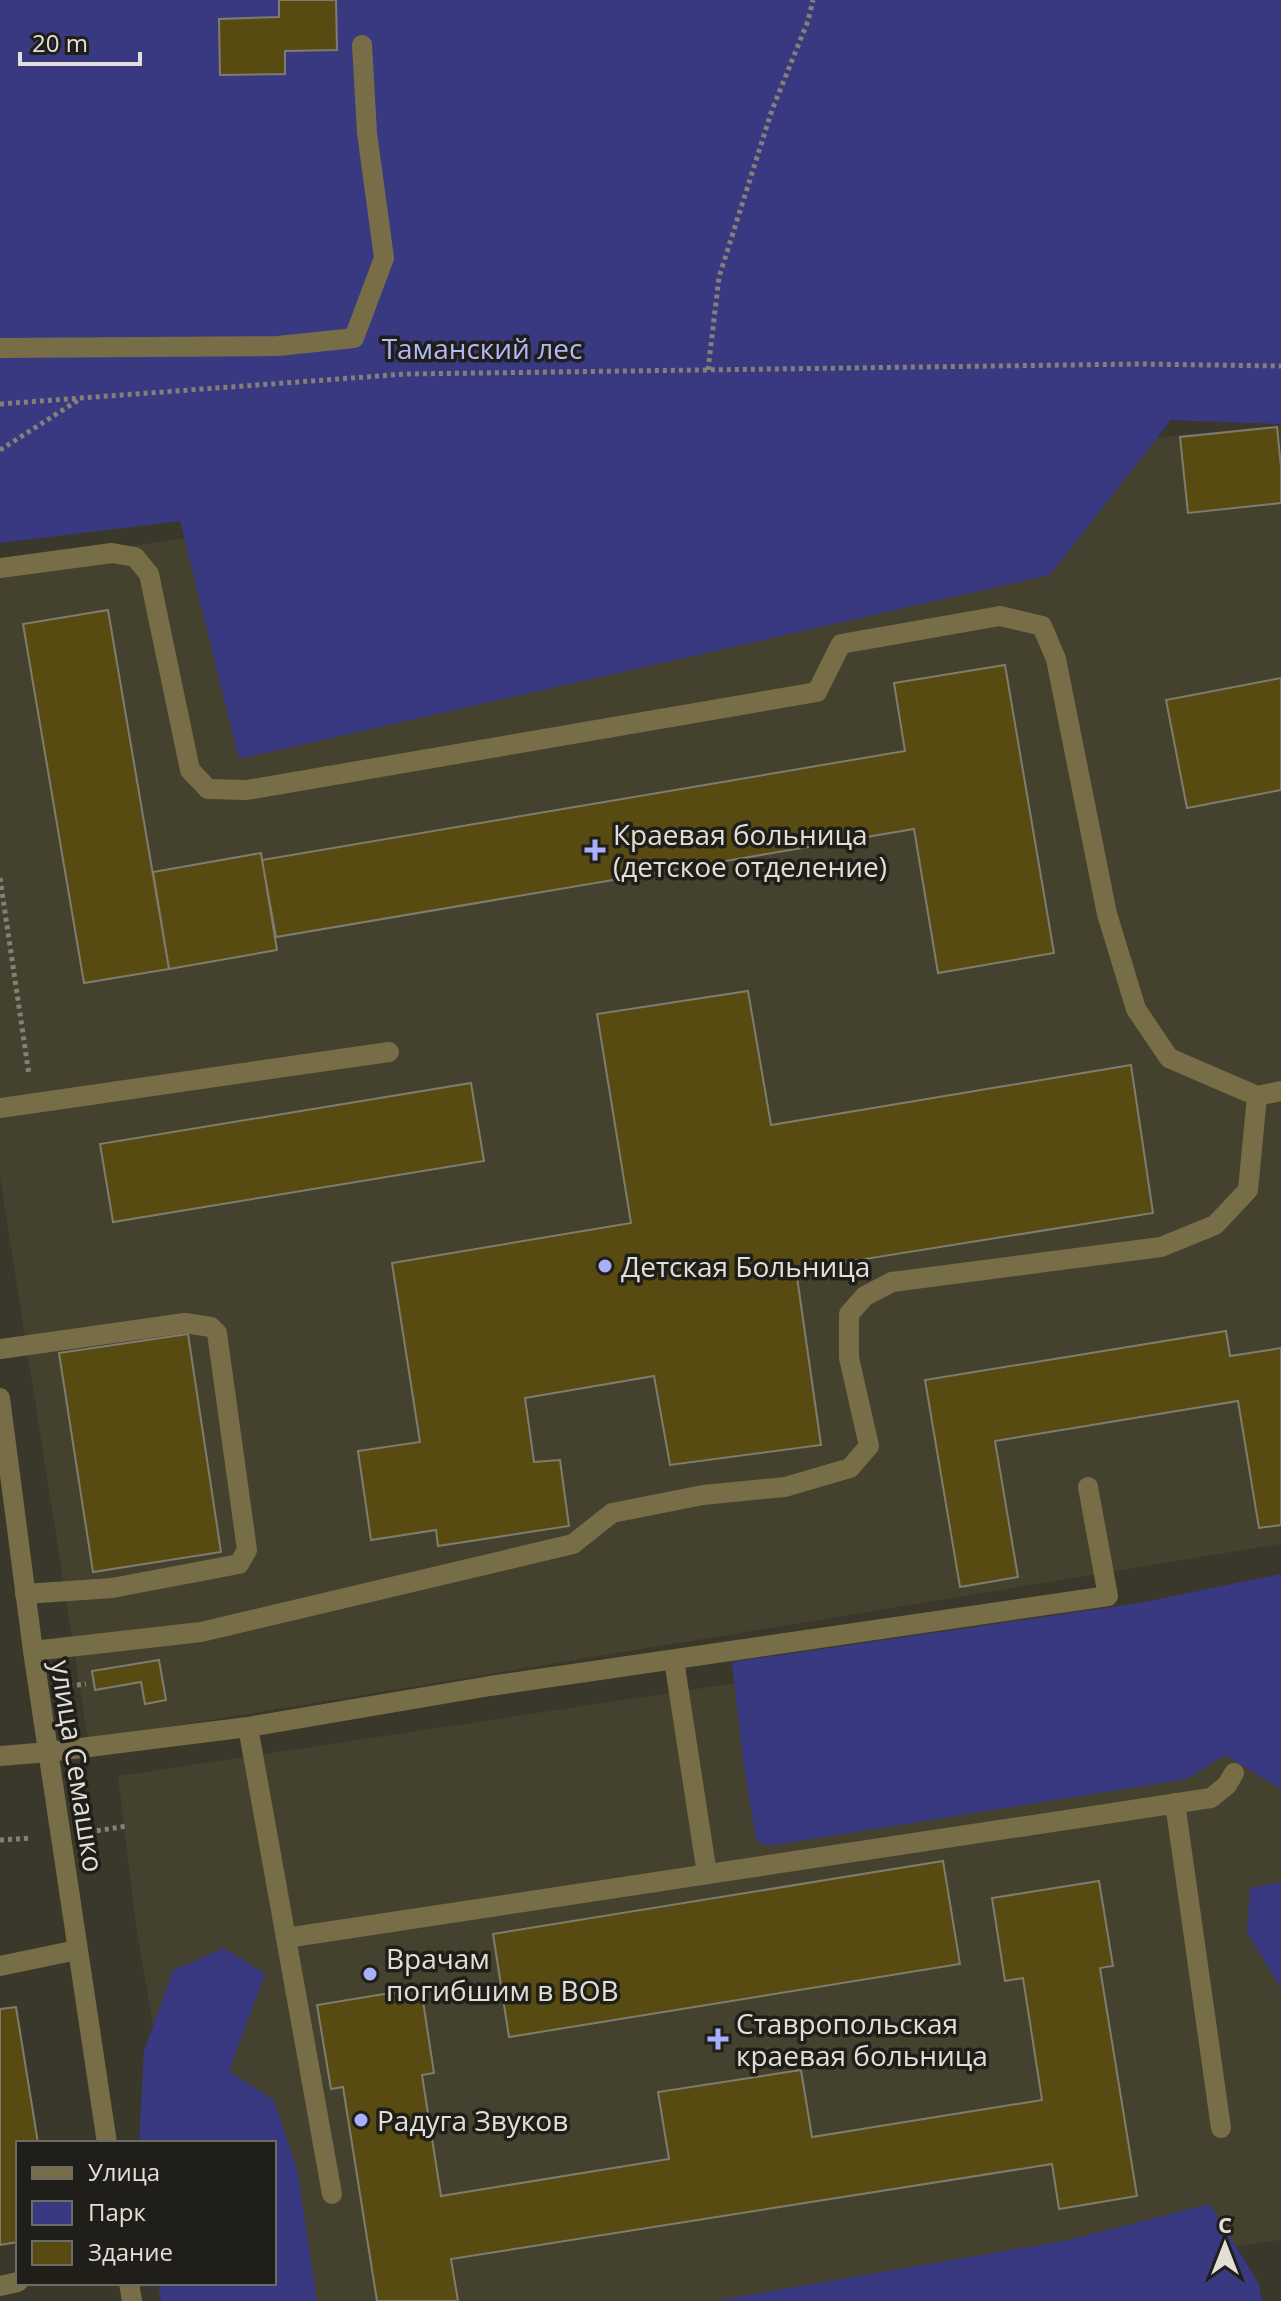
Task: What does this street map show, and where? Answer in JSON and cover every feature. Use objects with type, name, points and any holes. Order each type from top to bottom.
[{"type":"street","points":[[0,348],[278,346],[354,338],[384,258],[367,133],[362,45]]},
{"type":"street","points":[[0,568],[112,553],[135,557],[149,574],[190,770],[208,789],[247,790],[817,692],[841,644],[1000,616],[1042,626],[1056,659],[1107,914],[1136,1009],[1169,1058],[1257,1096],[1281,1091]]},
{"type":"street","points":[[0,1108],[389,1052]]},
{"type":"street","points":[[33,1651],[201,1632],[573,1544],[612,1513],[703,1495],[785,1487],[850,1468],[869,1446],[849,1358],[849,1314],[865,1296],[892,1282],[1161,1247],[1215,1225],[1248,1190],[1257,1096]]},
{"type":"street","points":[[0,1349],[185,1323],[211,1327],[217,1333],[247,1550],[239,1564],[112,1588],[25,1594]]},
{"type":"street","name":"улица Семашко","points":[[0,1398],[33,1651],[107,2141]]},
{"type":"street","points":[[0,1756],[248,1727],[474,1689],[1108,1596],[1088,1487]]},
{"type":"street","points":[[674,1660],[707,1874]]},
{"type":"street","points":[[248,1727],[332,2194]]},
{"type":"street","points":[[286,1938],[1211,1798],[1227,1785],[1234,1773]]},
{"type":"street","points":[[1175,1803],[1221,2128]]},
{"type":"street","points":[[0,1966],[77,1950]]},
{"type":"path","points":[[708,370],[719,277],[772,110],[808,21],[813,0]]},
{"type":"path","points":[[0,404],[406,374],[1140,364],[1281,366]]},
{"type":"path","points":[[0,450],[82,398]]},
{"type":"path","points":[[0,878],[33,1103]]},
{"type":"shaded area","points":[[1281,425],[1281,1544],[88,1740],[0,1177],[0,566],[171,540]]},
{"type":"shaded area","name":"Ставропольская краевая больница","points":[[1281,1601],[1281,2240],[860,2301],[202,2301],[276,2285],[276,2141],[174,2141],[137,1934],[118,1776]]},
{"type":"green space","name":"Таманский лес","points":[[0,0],[1281,0],[1281,424],[1171,420],[1050,575],[239,759],[180,521],[0,543]]},
{"type":"green space","points":[[1281,1574],[1281,1789],[1225,1755],[1187,1779],[768,1846],[756,1840],[732,1662],[1140,1603]]},
{"type":"green space","points":[[1281,1882],[1281,1989],[1247,1932],[1250,1888]]},
{"type":"green space","points":[[224,1948],[265,1974],[229,2071],[274,2100],[297,2169],[317,2301],[161,2301],[158,2285],[276,2285],[276,2141],[139,2141],[144,2051],[173,1970]]},
{"type":"green space","points":[[1210,2204],[1259,2284],[1262,2301],[714,2301],[1069,2240]]},
{"type":"building","points":[[279,0],[336,0],[337,50],[285,51],[285,74],[220,75],[219,19],[279,17]]},
{"type":"building","points":[[1277,427],[1281,503],[1188,513],[1180,437]]},
{"type":"building","points":[[108,610],[169,969],[84,983],[23,624]]},
{"type":"building","points":[[1005,665],[1054,953],[938,973],[914,829],[276,937],[262,860],[905,751],[894,683]]},
{"type":"building","points":[[1281,678],[1281,790],[1187,808],[1166,700]]},
{"type":"building","points":[[261,853],[277,950],[169,969],[153,872]]},
{"type":"building","name":"Детская Больница","points":[[748,991],[771,1125],[1131,1065],[1153,1213],[796,1270],[821,1445],[670,1465],[654,1376],[525,1398],[534,1462],[560,1460],[569,1526],[438,1546],[436,1530],[371,1540],[358,1451],[420,1442],[392,1263],[631,1223],[597,1014]]},
{"type":"building","points":[[471,1083],[484,1161],[113,1222],[100,1144]]},
{"type":"building","points":[[1226,1331],[1230,1356],[1281,1348],[1281,1525],[1259,1528],[1238,1401],[995,1441],[1018,1577],[960,1587],[925,1380]]},
{"type":"building","points":[[188,1334],[221,1552],[93,1572],[59,1353]]},
{"type":"building","points":[[159,1660],[166,1700],[145,1704],[141,1682],[95,1690],[92,1671]]},
{"type":"building","points":[[943,1861],[960,1964],[509,2037],[493,1934]]},
{"type":"building","points":[[1099,1881],[1113,1966],[1100,1968],[1137,2196],[1059,2209],[1052,2164],[451,2259],[458,2301],[377,2301],[343,2087],[331,2089],[317,2005],[421,1988],[434,2073],[422,2075],[441,2196],[669,2159],[658,2092],[801,2070],[812,2137],[1042,2100],[1023,1978],[1005,1981],[992,1898]]},
{"type":"building","points":[[16,2007],[38,2141],[16,2141],[16,2242],[0,2245],[0,2009]]},
{"type":"place","name":"Краевая больница (детское отделение)","points":[[595,850]]},
{"type":"place","name":"Детская Больница","points":[[605,1266]]},
{"type":"place","name":"Врачам погибшим в ВОВ","points":[[370,1974]]},
{"type":"place","name":"Ставропольская краевая больница","points":[[718,2039]]},
{"type":"place","name":"Радуга Звуков","points":[[361,2120]]}]
